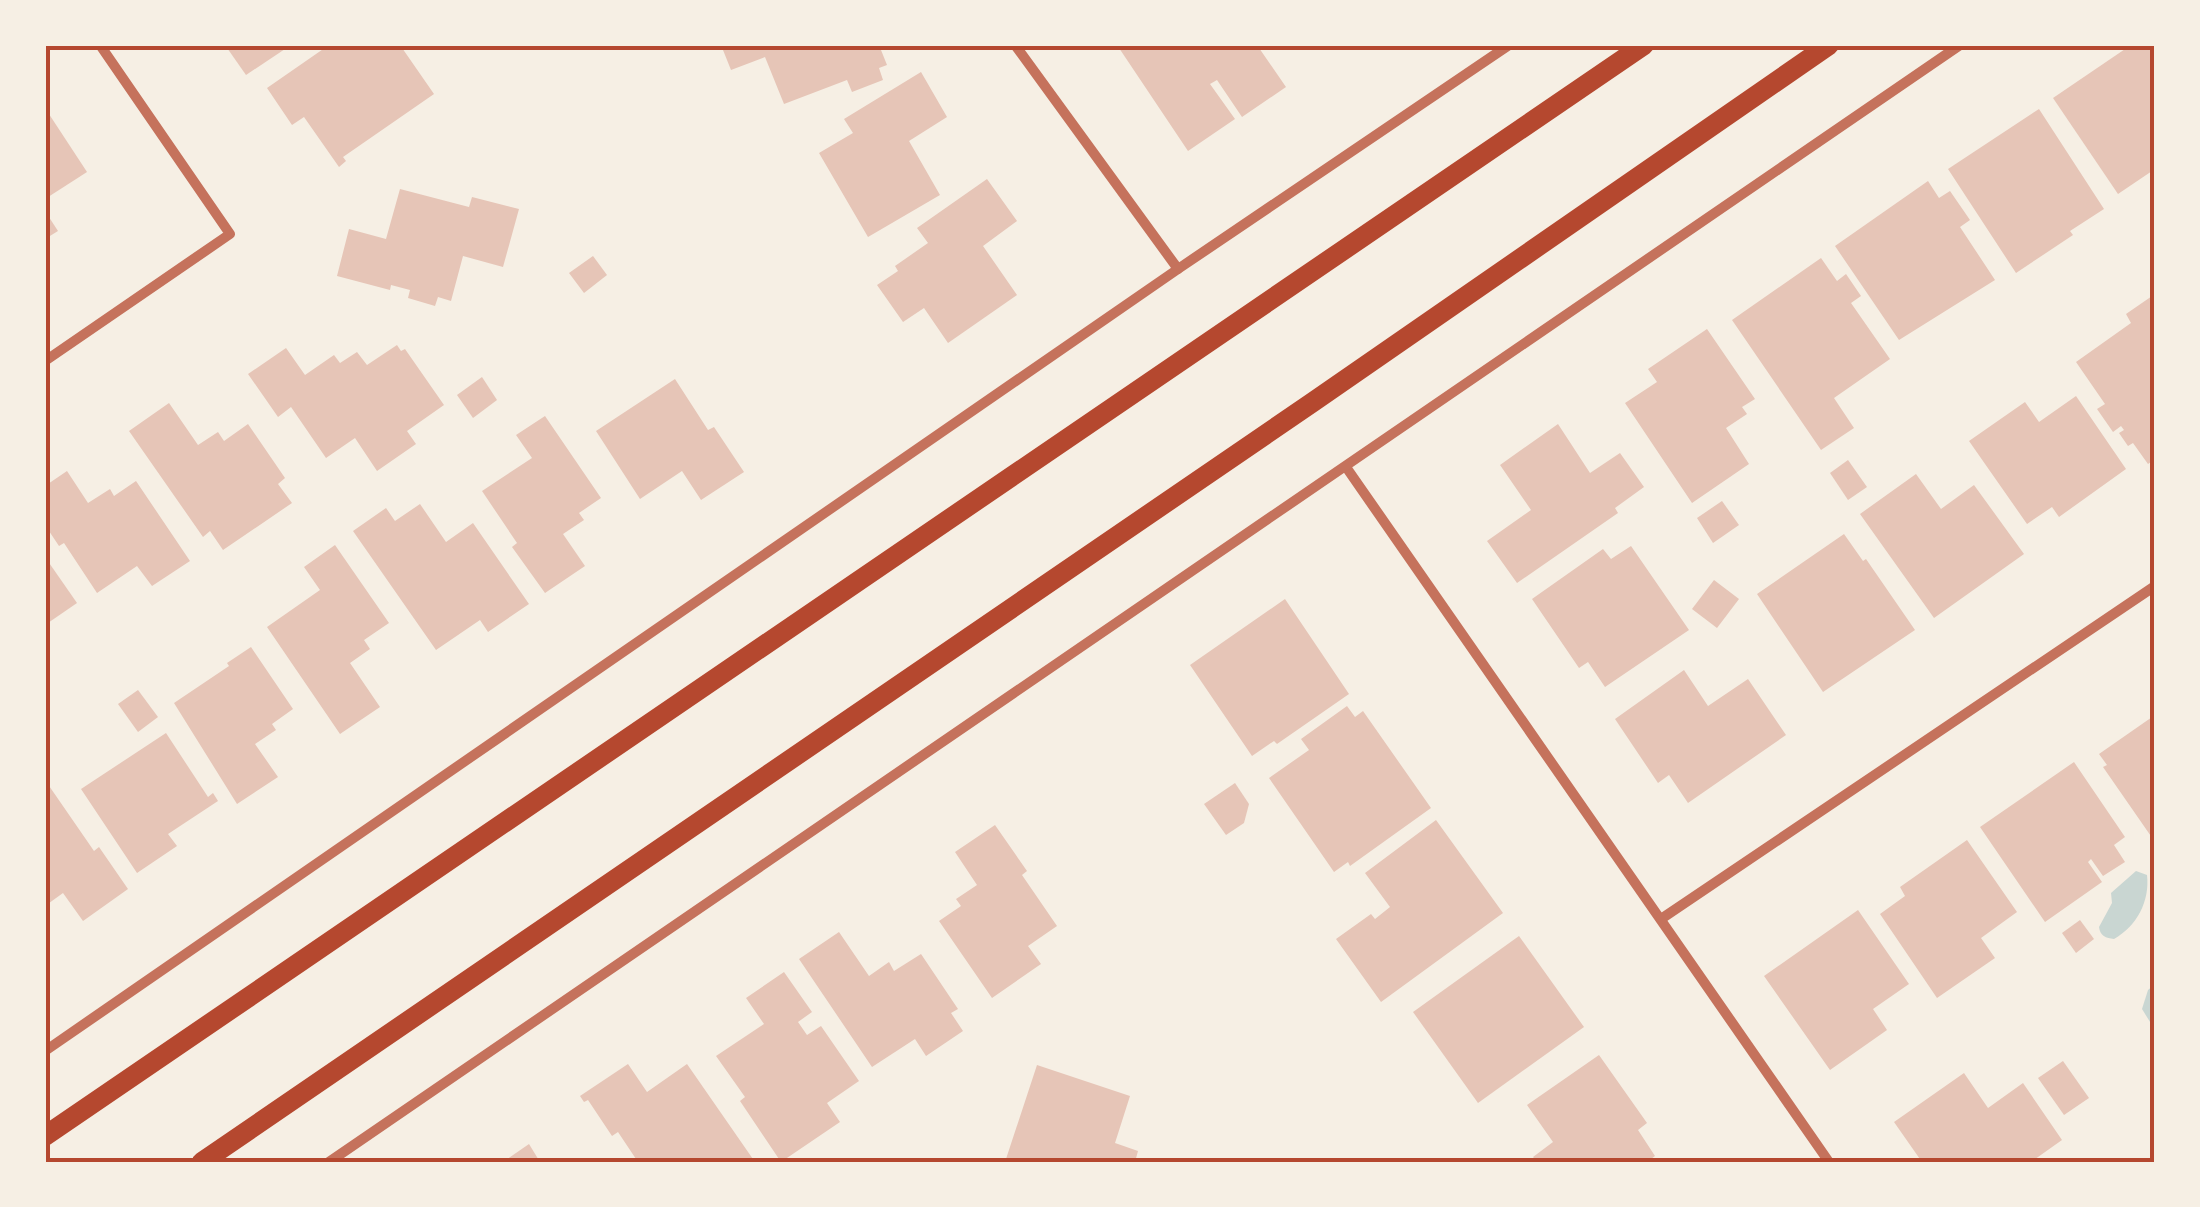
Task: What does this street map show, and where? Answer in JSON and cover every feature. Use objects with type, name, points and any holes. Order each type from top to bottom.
[{"type":"main road","points":[[45,1136],[1644,45]]},
{"type":"main road","points":[[202,1162],[1828,45]]},
{"type":"street","points":[[45,361],[230,234],[100,45]]},
{"type":"street","points":[[1014,45],[1178,269]]},
{"type":"street","points":[[45,1050],[1509,45]]},
{"type":"street","points":[[329,1162],[1960,45]]},
{"type":"street","points":[[1346,467],[1829,1162]]},
{"type":"street","points":[[1661,920],[2155,586]]},
{"type":"shaded area","points":[[2136,871],[2147,875],[2140,912],[2122,934],[2114,939],[2106,937],[2099,927],[2112,903],[2111,893]]},
{"type":"shaded area","points":[[2155,984],[2155,1030],[2142,1009],[2148,990]]},
{"type":"building","points":[[225,45],[291,45],[246,75]]},
{"type":"building","points":[[329,45],[400,45],[434,94],[343,157],[346,161],[339,167],[304,117],[292,125],[267,88]]},
{"type":"building","points":[[721,45],[879,45],[887,65],[879,68],[883,80],[852,92],[847,80],[784,104],[765,57],[731,70]]},
{"type":"building","points":[[1117,45],[1257,45],[1286,87],[1242,117],[1217,80],[1210,84],[1235,119],[1188,151]]},
{"type":"building","points":[[2131,45],[2155,48],[2155,169],[2118,194],[2053,98]]},
{"type":"building","points":[[921,72],[947,117],[909,141],[940,195],[868,237],[819,153],[853,133],[844,119]]},
{"type":"building","points":[[45,108],[87,172],[45,199]]},
{"type":"building","points":[[2039,109],[2104,209],[2016,273],[1948,169]]},
{"type":"building","points":[[987,179],[1017,221],[983,246],[1017,295],[948,343],[924,308],[903,322],[877,285],[898,271],[895,266],[928,243],[917,228]]},
{"type":"building","points":[[1928,181],[1939,198],[1950,191],[1970,220],[1960,227],[1995,280],[1899,340],[1835,246]]},
{"type":"building","points":[[400,189],[469,207],[472,197],[519,209],[503,267],[463,256],[451,301],[438,297],[435,306],[408,298],[410,290],[391,285],[390,290],[337,276],[349,229],[386,239]]},
{"type":"building","points":[[45,211],[58,231],[45,239]]},
{"type":"building","points":[[593,256],[607,275],[584,293],[569,273]]},
{"type":"building","points":[[1821,258],[1837,281],[1846,274],[1861,296],[1851,303],[1890,359],[1834,398],[1854,428],[1821,450],[1732,320]]},
{"type":"building","points":[[2155,294],[2155,459],[2148,464],[2133,443],[2128,446],[2119,433],[2124,430],[2121,426],[2113,432],[2097,409],[2105,404],[2076,362],[2131,323],[2126,314]]},
{"type":"building","points":[[1707,329],[1755,399],[1742,407],[1747,414],[1726,428],[1749,464],[1692,503],[1625,403],[1657,382],[1648,369]]},
{"type":"building","points":[[397,345],[401,351],[405,349],[444,405],[407,431],[416,444],[377,471],[355,438],[326,458],[291,407],[278,417],[248,374],[286,348],[305,375],[334,355],[340,363],[357,352],[367,365]]},
{"type":"building","points":[[482,377],[497,400],[473,418],[457,395]]},
{"type":"building","points":[[675,379],[708,430],[714,427],[744,472],[701,500],[682,471],[640,499],[596,431]]},
{"type":"building","points":[[2076,396],[2126,469],[2059,517],[2052,507],[2027,524],[1969,441],[2025,402],[2039,422]]},
{"type":"building","points":[[169,403],[198,445],[218,432],[224,441],[248,424],[285,478],[278,484],[292,503],[223,550],[210,531],[203,537],[129,431]]},
{"type":"building","points":[[545,416],[601,498],[579,513],[584,520],[563,534],[585,566],[545,593],[512,547],[517,543],[482,491],[532,458],[516,435]]},
{"type":"building","points":[[1558,424],[1590,473],[1620,453],[1644,487],[1615,508],[1618,513],[1517,583],[1487,541],[1531,510],[1500,465]]},
{"type":"building","points":[[1848,460],[1867,487],[1848,500],[1830,473]]},
{"type":"building","points":[[67,471],[88,503],[110,489],[114,496],[136,481],[190,561],[152,586],[137,566],[97,593],[64,543],[59,546],[45,525],[45,486]]},
{"type":"building","points":[[1916,474],[1941,509],[1974,485],[2024,554],[1934,618],[1860,514]]},
{"type":"building","points":[[1722,501],[1739,525],[1713,543],[1697,518]]},
{"type":"building","points":[[420,504],[446,542],[473,523],[529,604],[488,632],[480,620],[436,650],[353,531],[386,508],[395,521]]},
{"type":"building","points":[[1844,534],[1915,630],[1823,692],[1757,594]]},
{"type":"building","points":[[335,545],[389,623],[364,640],[370,649],[350,663],[380,707],[340,734],[267,627],[320,590],[304,567]]},
{"type":"building","points":[[1631,546],[1689,630],[1605,687],[1588,662],[1579,668],[1532,599],[1603,549],[1611,559]]},
{"type":"building","points":[[45,557],[77,603],[45,625]]},
{"type":"building","points":[[1714,580],[1739,599],[1717,628],[1692,609]]},
{"type":"building","points":[[1285,599],[1349,694],[1277,744],[1274,741],[1252,756],[1190,665]]},
{"type":"building","points":[[251,647],[293,709],[272,724],[276,730],[255,744],[278,777],[237,804],[174,703]]},
{"type":"building","points":[[1684,670],[1708,706],[1748,679],[1786,735],[1688,803],[1669,775],[1658,783],[1615,719]]},
{"type":"building","points":[[138,690],[158,717],[138,732],[118,704]]},
{"type":"building","points":[[1347,706],[1355,717],[1363,711],[1431,808],[1350,866],[1348,862],[1334,872],[1269,778],[1309,750],[1301,739]]},
{"type":"building","points":[[2155,715],[2155,842],[2103,767],[2107,765],[2099,754]]},
{"type":"building","points":[[166,733],[208,797],[213,793],[218,801],[168,834],[177,846],[137,873],[81,789]]},
{"type":"building","points":[[2074,762],[2125,837],[2114,845],[2125,862],[2103,876],[2091,859],[2088,862],[2102,882],[2045,922],[1980,827]]},
{"type":"building","points":[[45,780],[94,851],[99,847],[128,889],[83,921],[63,893],[45,906]]},
{"type":"building","points":[[1235,783],[1249,804],[1244,823],[1226,835],[1204,804]]},
{"type":"building","points":[[1436,820],[1503,913],[1381,1002],[1336,939],[1371,914],[1375,919],[1390,907],[1365,873]]},
{"type":"building","points":[[995,825],[1027,871],[1022,875],[1057,926],[1028,946],[1041,964],[992,998],[939,921],[961,906],[956,899],[977,885],[955,852]]},
{"type":"building","points":[[1967,840],[2017,912],[1981,938],[1995,958],[1937,998],[1880,914],[1905,896],[1900,887]]},
{"type":"building","points":[[1858,910],[1909,984],[1873,1009],[1887,1030],[1830,1070],[1764,976]]},
{"type":"building","points":[[2080,920],[2094,939],[2076,953],[2062,933]]},
{"type":"building","points":[[839,932],[869,976],[889,962],[894,971],[921,954],[958,1009],[951,1013],[963,1031],[926,1056],[915,1039],[872,1067],[799,959]]},
{"type":"building","points":[[1519,936],[1584,1027],[1478,1103],[1413,1012]]},
{"type":"building","points":[[784,972],[812,1012],[798,1022],[807,1035],[821,1026],[859,1081],[827,1103],[840,1122],[781,1162],[740,1101],[745,1097],[716,1056],[764,1024],[746,998]]},
{"type":"building","points":[[1599,1055],[1647,1123],[1638,1130],[1655,1156],[1647,1162],[1537,1162],[1533,1157],[1553,1142],[1527,1105]]},
{"type":"building","points":[[2063,1061],[2089,1098],[2064,1115],[2038,1078]]},
{"type":"building","points":[[628,1064],[647,1092],[687,1064],[755,1162],[638,1162],[618,1132],[612,1136],[588,1100],[584,1102],[580,1096]]},
{"type":"building","points":[[1037,1065],[1130,1096],[1115,1143],[1138,1151],[1135,1162],[1005,1162]]},
{"type":"building","points":[[1964,1073],[1988,1108],[2023,1083],[2062,1140],[2031,1162],[1922,1162],[1894,1122]]},
{"type":"building","points":[[529,1144],[540,1162],[503,1162]]}]
